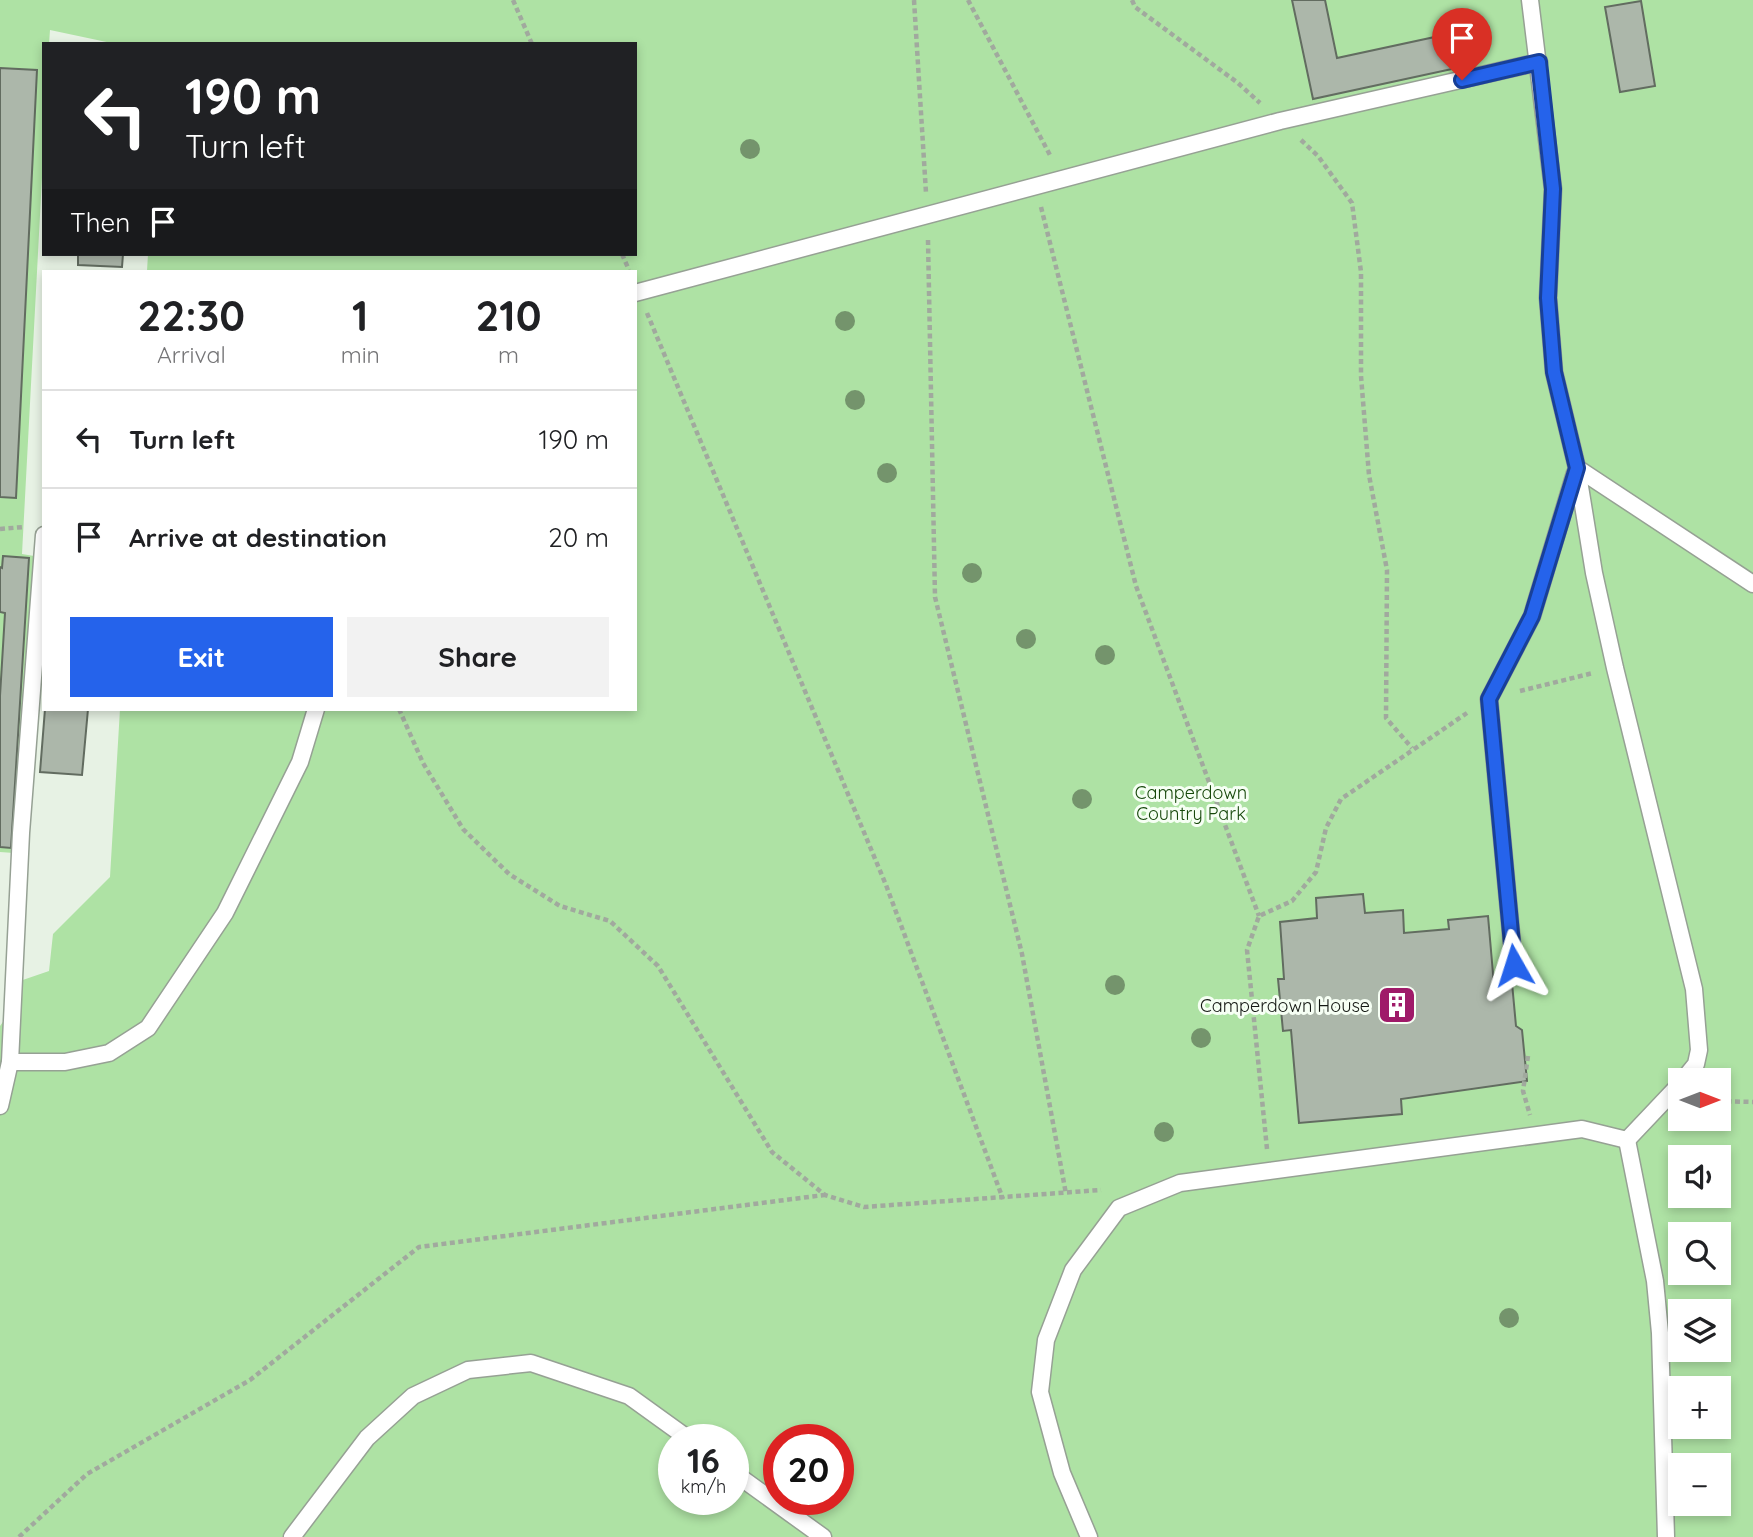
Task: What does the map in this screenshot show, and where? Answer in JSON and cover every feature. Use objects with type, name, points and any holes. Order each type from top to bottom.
[{"type":"lane","points":[[1530,0],[1553,189],[1548,298],[1554,372],[1577,468],[1594,573],[1615,668],[1694,989],[1699,1050],[1692,1068]]},
{"type":"lane","points":[[637,293],[1280,121],[1539,62]]},
{"type":"lane","points":[[1577,468],[1753,584]]},
{"type":"lane","points":[[1514,965],[1489,699],[1532,616],[1577,468]]},
{"type":"lane","points":[[0,1106],[10,1062],[23,806],[42,561]]},
{"type":"lane","points":[[10,1062],[65,1062],[109,1053],[148,1028],[225,914],[300,762],[315,711]]},
{"type":"lane","points":[[1627,1140],[1668,1097]]},
{"type":"lane","points":[[1089,1537],[1062,1473],[1040,1392],[1046,1340],[1073,1270],[1119,1208],[1180,1182],[1582,1129],[1627,1140]]},
{"type":"lane","points":[[1627,1140],[1655,1281],[1660,1333],[1666,1537]]},
{"type":"lane","points":[[292,1537],[367,1438],[413,1396],[468,1370],[531,1363],[629,1396],[668,1424]]},
{"type":"lane","points":[[749,1484],[823,1537]]},
{"type":"path","points":[[513,0],[531,42]]},
{"type":"path","points":[[914,0],[927,217],[935,597],[1022,954],[1066,1194]]},
{"type":"path","points":[[968,0],[1051,157],[1036,188],[1136,586],[1259,916],[1247,950],[1270,1171]]},
{"type":"path","points":[[1132,0],[1135,7],[1238,83],[1318,156],[1352,204],[1361,272],[1361,376],[1369,475],[1387,570],[1386,719],[1412,748]]},
{"type":"path","points":[[637,293],[886,885],[1003,1199]]},
{"type":"path","points":[[1259,916],[1292,901],[1316,872],[1326,828],[1341,799],[1412,748],[1489,699],[1615,668]]},
{"type":"path","points":[[400,711],[423,763],[463,829],[509,874],[560,905],[610,921],[658,966],[772,1152],[825,1195],[864,1207],[1104,1190]]},
{"type":"path","points":[[1528,1056],[1523,1091],[1537,1136]]},
{"type":"path","points":[[1731,1104],[1753,1102]]},
{"type":"path","points":[[19,1537],[87,1474],[250,1380],[419,1247],[825,1195]]},
{"type":"green space","name":"Camperdown Country Park","points":[[0,0],[1753,0],[1753,1537],[0,1537],[0,1026],[12,1009],[14,983],[49,971],[53,934],[110,877],[120,711],[637,711],[637,270],[147,270],[148,256],[637,256],[637,42],[107,42],[50,30],[49,42],[42,42],[42,178],[22,554],[34,556],[14,853],[0,852]]},
{"type":"building","points":[[1292,0],[1325,0],[1337,58],[1444,35],[1452,69],[1313,99]]},
{"type":"building","points":[[1641,1],[1655,86],[1620,92],[1605,7]]},
{"type":"building","points":[[0,68],[37,70],[16,498],[0,497]]},
{"type":"building","points":[[78,256],[123,256],[122,267],[78,265]]},
{"type":"building","points":[[3,556],[29,558],[11,848],[0,847],[0,696],[5,613],[0,612],[0,567],[2,568]]},
{"type":"building","points":[[45,711],[88,711],[82,775],[40,772]]},
{"type":"building","name":"Camperdown House","points":[[1363,894],[1365,913],[1403,910],[1404,933],[1449,929],[1448,920],[1488,916],[1494,985],[1512,983],[1516,1026],[1522,1030],[1527,1081],[1401,1099],[1402,1114],[1299,1123],[1291,1030],[1283,1031],[1278,979],[1284,979],[1280,922],[1317,918],[1316,898]]},
{"type":"place","name":"Camperdown House","points":[[1397,1005]]},
{"type":"route","points":[[1462,80],[1539,62],[1553,189],[1548,298],[1554,372],[1577,468],[1532,616],[1489,699],[1514,965]]}]
